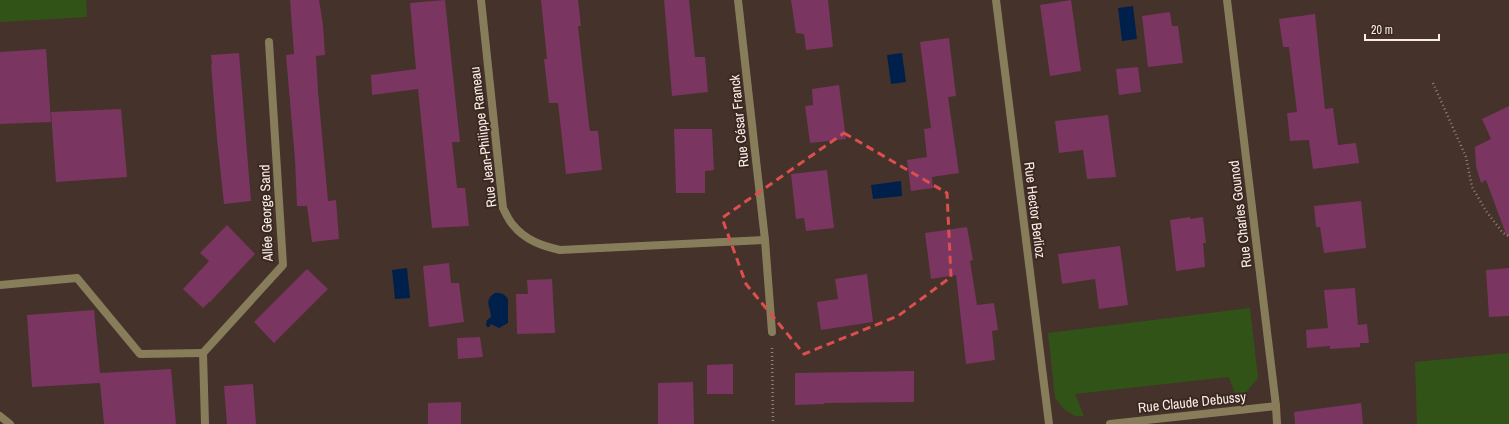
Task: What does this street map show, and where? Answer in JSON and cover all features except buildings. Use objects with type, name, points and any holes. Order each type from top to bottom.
[{"type":"street","name":"Rue Jean-Philippe Rameau","points":[[481,0],[503,208],[512,225],[526,237],[543,246],[560,250],[764,240]]},
{"type":"street","name":"Rue César Franck","points":[[738,0],[764,240],[772,332]]},
{"type":"street","name":"Rue Hector Berlioz","points":[[996,0],[1049,424]]},
{"type":"street","name":"Rue Charles Gounod","points":[[1227,0],[1277,424]]},
{"type":"street","name":"Allée George Sand","points":[[203,353],[283,265],[269,42]]},
{"type":"street","points":[[0,285],[77,278],[140,354],[203,353],[205,424]]},
{"type":"street","name":"Rue Claude Debussy","points":[[1110,424],[1276,406]]},
{"type":"street","points":[[0,416],[10,424]]},
{"type":"path","points":[[1433,83],[1466,157],[1472,187],[1486,211],[1503,233],[1509,236]]},
{"type":"path","points":[[772,332],[773,424]]},
{"type":"highlighted area","points":[[844,133],[947,193],[951,277],[898,316],[804,354],[746,284],[722,218]]},
{"type":"green space","points":[[0,0],[86,0],[87,17],[0,22]]},
{"type":"green space","points":[[1250,308],[1258,378],[1242,397],[1237,399],[1229,377],[1075,394],[1084,416],[1075,416],[1065,410],[1055,398],[1048,333]]},
{"type":"green space","points":[[1509,353],[1509,424],[1417,424],[1415,362]]},
{"type":"water","points":[[1133,6],[1137,39],[1122,41],[1118,8]]},
{"type":"water","points":[[902,53],[906,82],[891,84],[887,55]]},
{"type":"water","points":[[901,181],[902,196],[873,199],[871,185]]},
{"type":"water","points":[[407,268],[410,298],[395,299],[392,270]]},
{"type":"water","points":[[495,293],[502,294],[508,299],[508,323],[499,328],[491,324],[487,327],[486,324],[487,320],[491,317],[488,301],[489,298]]}]
